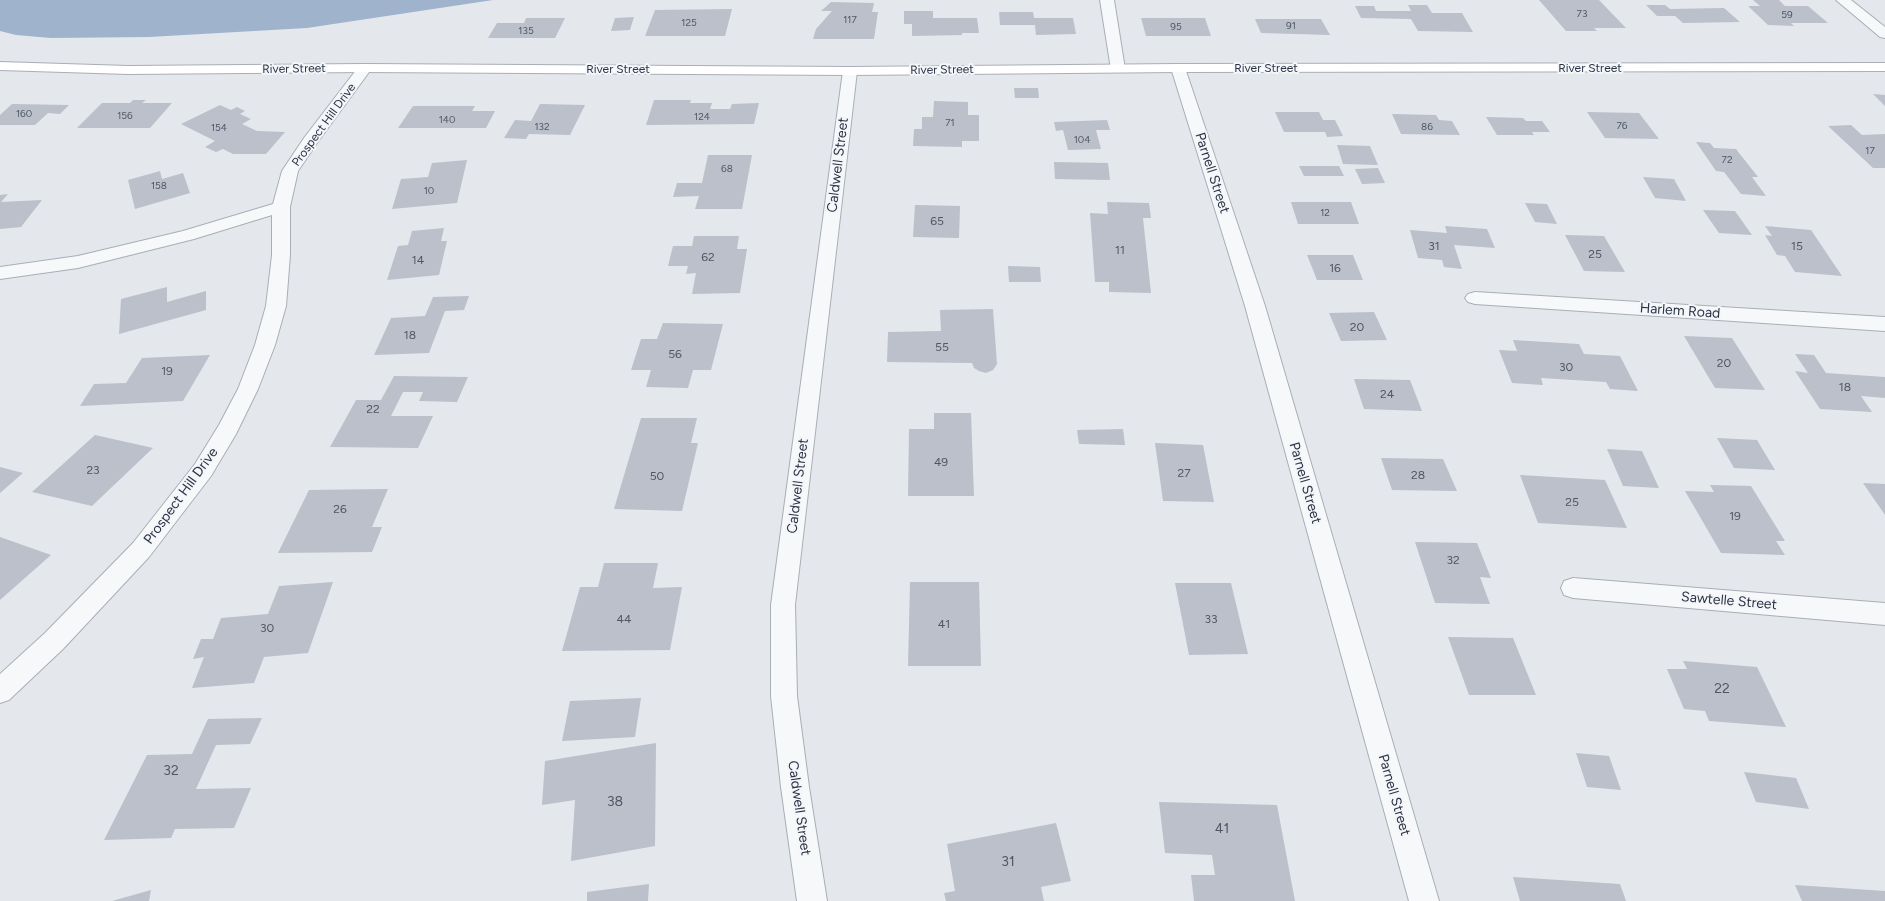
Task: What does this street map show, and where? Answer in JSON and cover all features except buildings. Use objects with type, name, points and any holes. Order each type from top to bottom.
[{"type":"street","points":[[1107,0],[1118,69]]},
{"type":"street","points":[[1843,0],[1885,34]]},
{"type":"street","name":"River Street","points":[[0,66],[128,70],[365,68],[850,71],[1178,68],[1885,67]]},
{"type":"street","name":"Prospect Hill Drive","points":[[0,691],[54,641],[141,550],[203,470],[228,428],[248,389],[265,345],[276,306],[281,255],[281,207],[284,190],[290,171],[310,141],[365,68]]},
{"type":"street","name":"Parnell Street","points":[[1178,68],[1255,306],[1424,901]]},
{"type":"street","name":"Caldwell Street","points":[[812,901],[795,787],[784,696],[783,605],[850,71]]},
{"type":"street","points":[[0,273],[86,260],[188,235],[281,207]]},
{"type":"street","name":"Harlem Road","points":[[1475,298],[1885,324]]},
{"type":"street","name":"Sawtelle Street","points":[[1573,588],[1885,614]]},
{"type":"water","points":[[0,0],[493,0],[307,28],[149,37],[51,38],[16,35],[0,31]]}]
